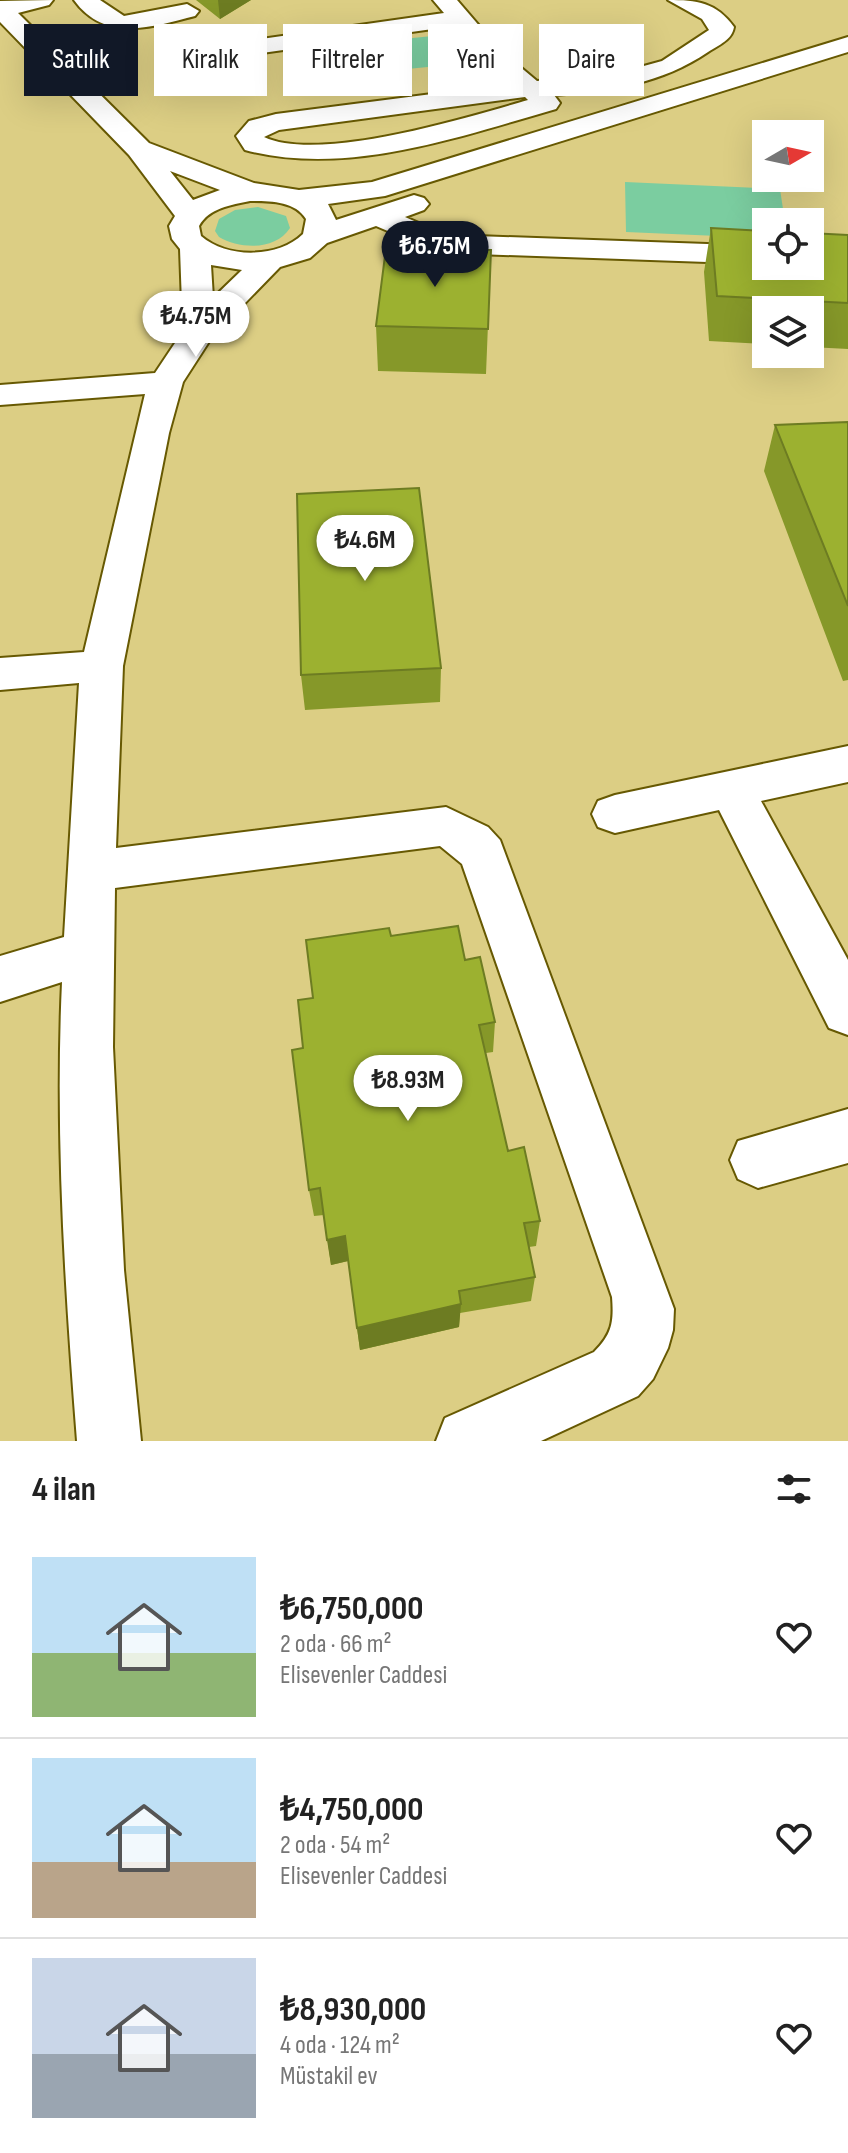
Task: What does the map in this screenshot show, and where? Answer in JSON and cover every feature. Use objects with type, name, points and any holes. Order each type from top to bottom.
[{"type":"street","points":[[41,0],[6,20],[139,149],[190,216]]},
{"type":"street","points":[[86,0],[111,21],[124,23],[187,11]]},
{"type":"street","points":[[538,96],[464,128],[353,147],[270,149],[251,140],[253,131],[267,124],[538,96],[651,73],[671,66],[721,33],[722,27],[715,17],[680,0]]},
{"type":"street","points":[[267,45],[453,9],[491,55],[538,96],[581,127]]},
{"type":"street","points":[[139,149],[250,192],[298,199],[375,190],[848,44]]},
{"type":"street","points":[[250,192],[209,201],[184,222],[183,233],[195,249],[221,260],[268,261],[298,251],[318,236],[377,216],[848,65]]},
{"type":"street","points":[[298,199],[319,213],[322,225],[318,236]]},
{"type":"street","points":[[377,216],[420,234],[476,245],[752,255]]},
{"type":"street","points":[[195,249],[199,331]]},
{"type":"street","points":[[109,1441],[94,1270],[86,1047],[87,952],[102,666],[151,433],[166,382],[199,331],[268,261]]},
{"type":"street","points":[[0,395],[166,382]]},
{"type":"street","points":[[0,674],[102,666]]},
{"type":"street","points":[[615,814],[848,764]]},
{"type":"street","points":[[731,789],[848,1011]]},
{"type":"street","points":[[91,871],[446,826],[471,841],[483,854],[637,1282],[645,1318],[642,1341],[631,1360],[616,1374],[468,1441]]},
{"type":"street","points":[[0,979],[87,952]]},
{"type":"street","points":[[758,1160],[848,1136]]},
{"type":"green space","points":[[428,36],[428,67],[412,69],[412,38]]},
{"type":"green space","points":[[625,182],[752,188],[752,192],[780,192],[783,208],[752,208],[752,237],[626,232]]},
{"type":"green space","points":[[258,207],[286,216],[290,228],[276,241],[257,246],[237,244],[219,237],[215,231],[219,219],[235,210]]},
{"type":"building","points":[[711,228],[752,230],[752,280],[824,280],[824,234],[848,235],[848,303],[824,302],[824,296],[717,296]]},
{"type":"building","points":[[386,248],[491,250],[488,329],[376,326]]},
{"type":"building","points":[[848,422],[848,606],[775,425]]},
{"type":"building","points":[[419,488],[441,668],[301,675],[297,494]]},
{"type":"building","points":[[458,926],[465,960],[480,957],[495,1022],[479,1025],[508,1151],[524,1147],[540,1221],[524,1223],[535,1277],[459,1291],[461,1304],[357,1328],[345,1236],[327,1240],[320,1188],[309,1190],[292,1050],[303,1048],[298,1000],[313,998],[306,940],[389,928],[391,936]]}]
